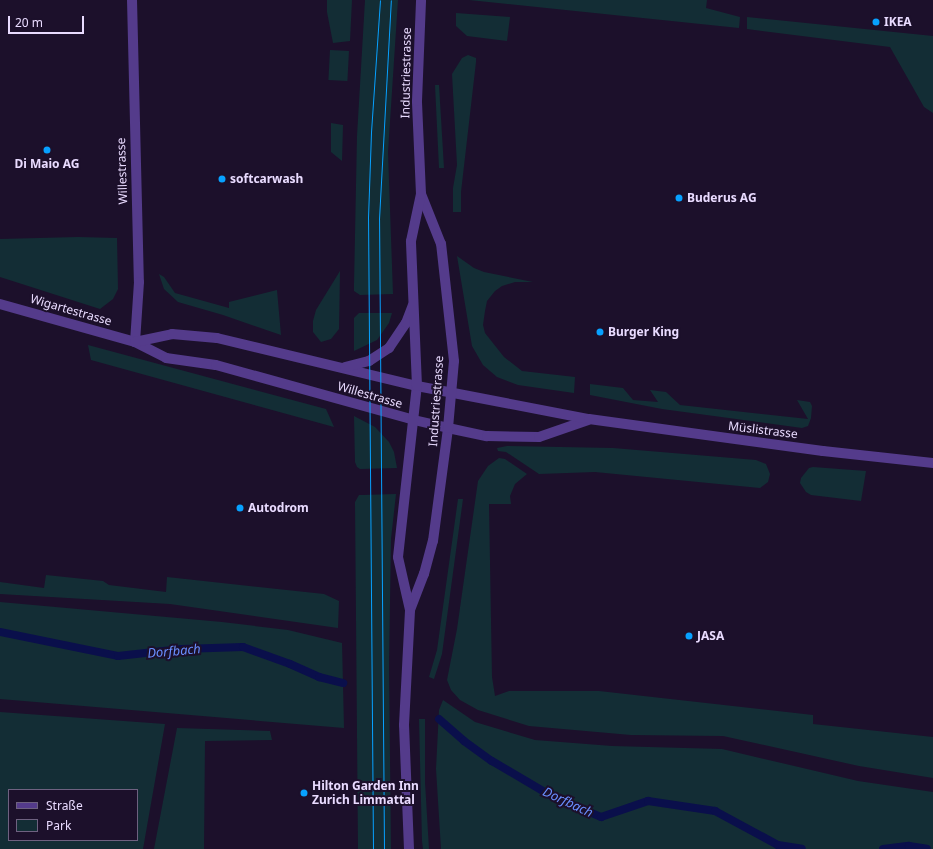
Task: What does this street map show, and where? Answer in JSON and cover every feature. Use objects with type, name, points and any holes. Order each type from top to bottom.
[{"type":"street","name":"Willestrasse","points":[[132,0],[139,282],[135,342]]},
{"type":"street","name":"Industriestrasse","points":[[409,849],[404,725],[410,610],[398,557],[417,386],[411,241],[421,194],[417,100],[421,0]]},
{"type":"street","name":"Industriestrasse","points":[[410,610],[424,574],[433,541],[448,428],[454,361],[441,244],[421,194]]},
{"type":"street","points":[[339,368],[369,361],[385,351],[402,330],[414,301]]},
{"type":"street","name":"Wigartestrasse","points":[[0,304],[135,342]]},
{"type":"street","name":"Willestrasse","points":[[135,342],[172,334],[217,338],[417,386]]},
{"type":"street","name":"Willestrasse","points":[[135,342],[166,358],[216,366],[414,420]]},
{"type":"street","name":"Müslistrasse","points":[[417,386],[452,392],[497,403],[589,419],[717,437],[933,463]]},
{"type":"street","name":"Müslistrasse","points":[[414,420],[487,436],[539,437],[589,419]]},
{"type":"green space","points":[[327,0],[352,0],[350,41],[333,43],[327,12]]},
{"type":"green space","points":[[365,0],[398,0],[388,152],[393,294],[360,295],[354,291],[357,136]]},
{"type":"green space","points":[[469,0],[707,0],[706,8],[740,17],[739,28]]},
{"type":"green space","points":[[456,13],[510,17],[507,41],[467,36],[456,26]]},
{"type":"green space","points":[[747,17],[933,36],[933,113],[924,107],[890,47],[747,29]]},
{"type":"green space","points":[[330,50],[349,51],[347,81],[328,80]]},
{"type":"green space","points":[[468,55],[476,58],[476,62],[461,192],[461,212],[453,212],[453,188],[457,165],[452,74],[462,58]]},
{"type":"green space","points":[[435,85],[439,85],[444,168],[439,168]]},
{"type":"green space","points":[[331,123],[343,125],[342,161],[331,152]]},
{"type":"green space","points":[[78,237],[117,238],[118,289],[113,299],[100,309],[0,277],[0,239]]},
{"type":"green space","points":[[457,256],[474,268],[484,272],[533,282],[515,282],[502,286],[495,291],[487,301],[483,325],[485,333],[504,357],[522,371],[575,377],[574,393],[518,385],[497,377],[483,365],[472,346]]},
{"type":"green space","points":[[340,271],[339,329],[331,339],[321,342],[313,332],[313,321],[316,310]]},
{"type":"green space","points":[[159,274],[164,277],[175,293],[229,308],[229,302],[277,290],[281,335],[223,315],[178,302],[164,289]]},
{"type":"green space","points":[[359,313],[392,313],[389,323],[377,340],[354,351],[354,318]]},
{"type":"green space","points":[[88,345],[326,409],[334,427],[91,360]]},
{"type":"green space","points":[[590,384],[623,388],[633,400],[658,402],[650,390],[666,392],[680,405],[808,419],[797,400],[810,402],[812,406],[811,418],[808,426],[802,428],[662,409],[590,395]]},
{"type":"green space","points":[[354,416],[375,427],[389,442],[394,452],[397,468],[360,469],[357,467],[355,462]]},
{"type":"green space","points":[[507,446],[613,448],[756,460],[766,464],[770,474],[768,482],[760,488],[595,472],[539,474],[506,452],[498,451],[497,448]]},
{"type":"green space","points":[[499,458],[505,459],[527,474],[515,484],[510,496],[511,504],[489,504],[492,677],[495,696],[509,691],[599,691],[813,715],[813,724],[933,737],[933,778],[859,766],[723,736],[631,735],[529,726],[478,710],[460,700],[451,690],[447,680],[457,629],[478,481],[488,466]]},
{"type":"green space","points":[[813,467],[866,471],[861,501],[811,495],[806,492],[800,483],[801,478],[809,468]]},
{"type":"green space","points":[[396,494],[391,539],[389,666],[391,849],[358,849],[355,502],[359,495]]},
{"type":"green space","points":[[458,499],[463,499],[442,654],[434,679],[429,677],[437,650]]},
{"type":"green space","points":[[46,575],[103,581],[109,585],[166,592],[167,577],[324,594],[339,601],[338,628],[170,604],[0,594],[0,582],[44,588]]},
{"type":"green space","points":[[0,602],[222,622],[288,630],[342,643],[344,728],[0,699]]},
{"type":"green space","points":[[443,700],[475,722],[535,740],[612,746],[722,749],[858,781],[933,792],[933,849],[441,849],[436,769],[439,710]]},
{"type":"green space","points":[[0,712],[165,724],[143,849],[0,849]]},
{"type":"green space","points":[[419,719],[425,719],[425,782],[429,849],[423,849],[422,841]]},
{"type":"green space","points":[[177,728],[270,731],[272,740],[205,741],[204,849],[154,849]]},
{"type":"waterway","name":"Dorfbach","points":[[0,632],[118,656],[182,649],[243,647],[290,664],[319,677],[343,683]]},
{"type":"waterway","name":"Dorfbach","points":[[439,719],[464,741],[492,761],[548,794],[601,817],[648,801],[715,811],[778,845],[802,849]]},
{"type":"waterway","name":"Dorfbach","points":[[883,849],[909,846],[927,849]]},
{"type":"tram line","points":[[373,849],[368,218],[371,132],[380,0]]},
{"type":"tram line","points":[[384,849],[379,219],[391,0]]},
{"type":"place","name":"IKEA","points":[[876,22]]},
{"type":"place","name":"Di Maio AG","points":[[47,150]]},
{"type":"place","name":"softcarwash","points":[[222,179]]},
{"type":"place","name":"Buderus AG","points":[[679,198]]},
{"type":"place","name":"Burger King","points":[[600,332]]},
{"type":"place","name":"Autodrom","points":[[240,508]]},
{"type":"place","name":"JASA","points":[[689,636]]},
{"type":"place","name":"Hilton Garden Inn Zurich Limmattal","points":[[304,793]]}]
